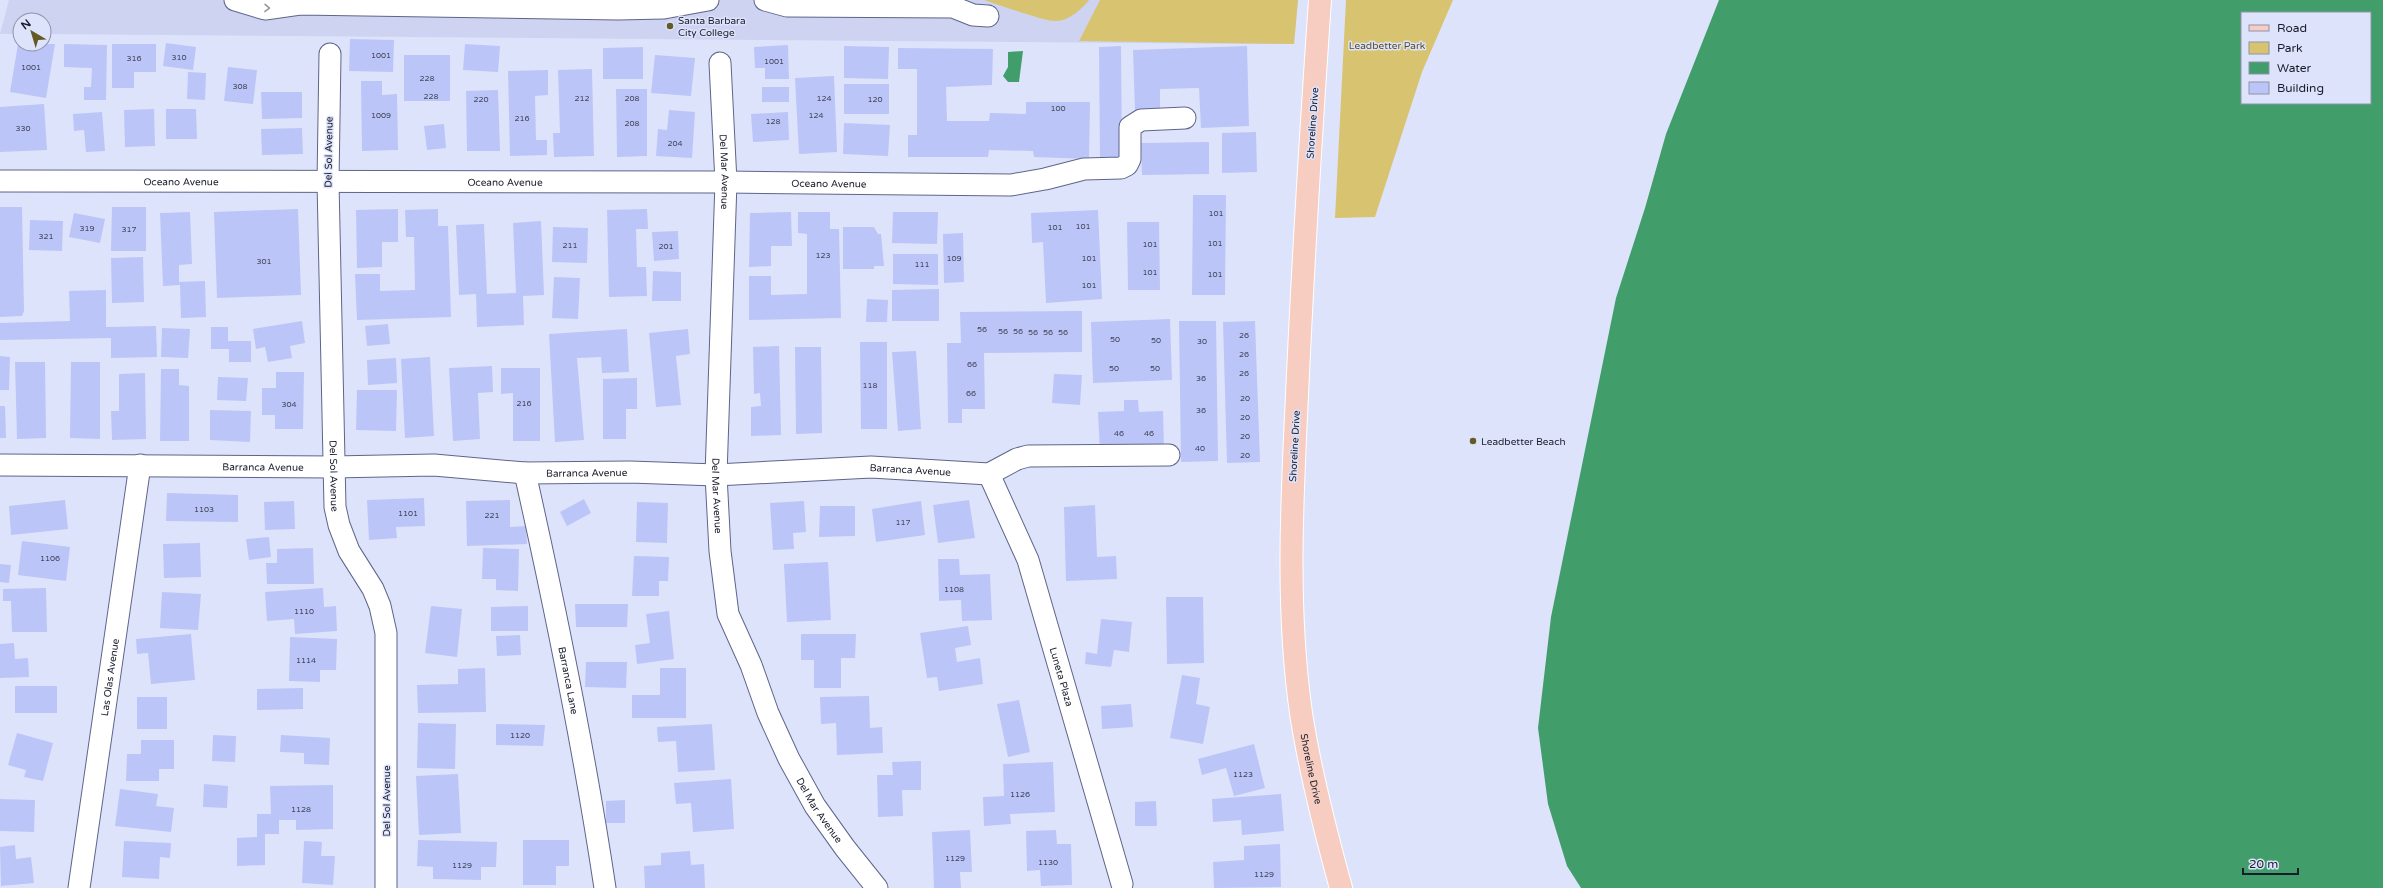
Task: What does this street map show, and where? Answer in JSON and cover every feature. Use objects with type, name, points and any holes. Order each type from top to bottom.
[{"type":"main road","name":"Shoreline Drive","points":[[1320,0],[1305,222],[1291,495],[1292,572],[1301,712],[1316,796],[1341,888]]},
{"type":"street","points":[[236,0],[265,8],[295,2],[618,9],[664,8],[708,0]]},
{"type":"street","points":[[765,0],[787,6],[953,7],[973,15],[988,16]]},
{"type":"street","name":"Del Sol Avenue","points":[[330,54],[328,182],[335,508],[339,525],[349,551],[373,589],[380,606],[386,633],[386,888]]},
{"type":"street","name":"Del Mar Avenue","points":[[720,63],[726,182],[716,475],[720,551],[728,614],[751,665],[768,713],[789,759],[815,806],[845,848],[877,888]]},
{"type":"street","name":"Oceano Avenue","points":[[0,181],[726,182],[1011,185],[1046,180],[1084,169],[1121,168],[1127,165],[1130,159],[1130,127],[1134,122],[1141,120],[1185,118]]},
{"type":"street","points":[[989,474],[1017,459],[1028,456],[1169,455]]},
{"type":"street","name":"Barranca Avenue","points":[[0,465],[333,467],[434,465],[526,474],[630,472],[716,475],[871,467],[989,474]]},
{"type":"street","name":"Las Olas Avenue","points":[[79,888],[140,465]]},
{"type":"street","name":"Barranca Lane","points":[[526,474],[559,626],[589,784],[605,888]]},
{"type":"street","name":"Luneta Plaza","points":[[989,474],[1028,560],[1122,884]]},
{"type":"shaded area","name":"Santa Barbara City College","points":[[9,0],[1298,0],[1294,44],[52,34],[52,12],[12,12],[12,34],[0,34]]},
{"type":"green space","points":[[984,0],[1089,0],[1079,11],[1070,17],[1051,21]]},
{"type":"green space","points":[[1100,0],[1298,0],[1294,44],[1079,41]]},
{"type":"green space","name":"Leadbetter Park","points":[[1346,0],[1453,0],[1422,72],[1375,217],[1335,218]]},
{"type":"water","points":[[1719,0],[2383,0],[2383,888],[1581,888],[1567,866],[1548,804],[1538,728],[1551,617],[1616,298],[1645,208],[1666,134]]},
{"type":"water","points":[[1023,51],[1019,82],[1008,82],[1003,76],[1008,67],[1008,52]]},
{"type":"building","points":[[350,39],[394,40],[393,72],[349,71]]},
{"type":"building","points":[[166,43],[196,47],[193,70],[163,66]]},
{"type":"building","points":[[52,44],[55,44],[46,98],[10,92],[17,52],[52,52]]},
{"type":"building","points":[[64,44],[107,45],[106,100],[84,100],[84,87],[91,87],[92,68],[64,67]]},
{"type":"building","points":[[112,44],[156,44],[156,72],[134,72],[134,88],[112,88]]},
{"type":"building","points":[[465,44],[500,46],[498,72],[463,70]]},
{"type":"building","points":[[788,45],[789,79],[765,79],[765,68],[755,68],[754,47]]},
{"type":"building","points":[[844,46],[889,47],[888,79],[844,78]]},
{"type":"building","points":[[1121,46],[1122,159],[1100,160],[1099,47]]},
{"type":"building","points":[[1247,46],[1249,126],[1201,128],[1199,88],[1160,89],[1160,110],[1135,111],[1133,50]]},
{"type":"building","points":[[643,47],[643,79],[603,79],[603,48]]},
{"type":"building","points":[[898,48],[993,49],[992,85],[946,87],[947,121],[989,121],[990,113],[1026,114],[1026,102],[1090,102],[1089,159],[1034,157],[1033,151],[989,150],[988,157],[908,157],[908,135],[917,135],[917,69],[898,69]]},
{"type":"building","points":[[404,55],[450,55],[450,101],[404,101]]},
{"type":"building","points":[[655,55],[695,58],[691,96],[651,93]]},
{"type":"building","points":[[228,67],[257,70],[253,104],[224,101]]},
{"type":"building","points":[[592,69],[594,156],[554,157],[553,133],[560,133],[558,70]]},
{"type":"building","points":[[548,70],[548,95],[535,96],[536,140],[547,140],[547,155],[510,156],[508,71]]},
{"type":"building","points":[[188,72],[206,73],[205,100],[187,99]]},
{"type":"building","points":[[834,76],[837,152],[799,154],[795,78]]},
{"type":"building","points":[[361,81],[382,81],[382,95],[397,94],[398,150],[362,151]]},
{"type":"building","points":[[844,84],[889,84],[889,114],[844,114]]},
{"type":"building","points":[[762,87],[789,87],[789,102],[762,102]]},
{"type":"building","points":[[616,89],[647,89],[647,156],[617,157]]},
{"type":"building","points":[[498,90],[500,151],[467,151],[466,91]]},
{"type":"building","points":[[261,92],[302,92],[302,118],[262,119]]},
{"type":"building","points":[[44,104],[47,150],[0,152],[0,107]]},
{"type":"building","points":[[154,109],[155,146],[125,147],[124,110]]},
{"type":"building","points":[[166,109],[196,109],[197,139],[166,139]]},
{"type":"building","points":[[669,110],[695,112],[692,158],[656,156],[658,129],[667,130]]},
{"type":"building","points":[[102,112],[105,151],[86,152],[84,130],[74,131],[73,114]]},
{"type":"building","points":[[788,112],[789,140],[753,142],[751,114]]},
{"type":"building","points":[[844,123],[890,125],[888,156],[843,154]]},
{"type":"building","points":[[444,124],[446,148],[427,150],[424,126]]},
{"type":"building","points":[[302,128],[303,154],[262,155],[261,129]]},
{"type":"building","points":[[1256,132],[1257,172],[1222,173],[1222,133]]},
{"type":"building","points":[[1209,142],[1209,174],[1142,175],[1141,143]]},
{"type":"building","points":[[1193,195],[1226,195],[1225,295],[1192,295]]},
{"type":"building","points":[[0,207],[22,207],[24,311],[22,316],[0,317]]},
{"type":"building","points":[[112,207],[146,207],[146,251],[111,251]]},
{"type":"building","points":[[298,209],[301,295],[217,298],[214,212]]},
{"type":"building","points":[[398,209],[398,242],[382,242],[382,267],[357,268],[356,210]]},
{"type":"building","points":[[438,209],[438,226],[448,226],[451,317],[357,320],[355,274],[380,274],[380,291],[415,290],[414,237],[406,237],[405,210]]},
{"type":"building","points":[[647,209],[648,229],[636,229],[637,267],[646,267],[647,296],[609,297],[607,210]]},
{"type":"building","points":[[1098,210],[1102,299],[1046,303],[1043,242],[1032,243],[1031,213]]},
{"type":"building","points":[[190,212],[192,264],[179,265],[179,282],[205,281],[206,317],[181,318],[180,285],[163,286],[160,213]]},
{"type":"building","points":[[791,212],[792,246],[771,246],[771,266],[749,267],[750,213]]},
{"type":"building","points":[[798,212],[830,212],[830,229],[839,229],[841,318],[749,320],[749,276],[771,276],[771,295],[807,294],[807,234],[798,233]]},
{"type":"building","points":[[893,212],[938,212],[937,244],[892,243]]},
{"type":"building","points":[[74,213],[105,219],[100,243],[69,237]]},
{"type":"building","points":[[30,220],[63,221],[62,251],[29,250]]},
{"type":"building","points":[[541,221],[544,295],[523,296],[524,325],[477,327],[476,294],[459,295],[456,225],[484,224],[487,294],[516,293],[513,223]]},
{"type":"building","points":[[1127,222],[1159,222],[1160,290],[1128,290]]},
{"type":"building","points":[[553,227],[588,228],[587,263],[552,262]]},
{"type":"building","points":[[843,227],[874,227],[878,234],[881,234],[884,266],[874,266],[874,269],[843,269]]},
{"type":"building","points":[[678,231],[679,259],[654,261],[652,232]]},
{"type":"building","points":[[963,233],[964,282],[944,283],[943,234]]},
{"type":"building","points":[[893,254],[938,254],[938,285],[893,284]]},
{"type":"building","points":[[143,257],[144,302],[112,303],[111,258]]},
{"type":"building","points":[[653,271],[681,272],[681,301],[652,301]]},
{"type":"building","points":[[554,277],[580,278],[578,319],[552,318]]},
{"type":"building","points":[[939,289],[939,321],[892,321],[892,290]]},
{"type":"building","points":[[106,290],[106,327],[156,326],[157,357],[111,358],[111,338],[0,340],[0,323],[70,321],[69,291]]},
{"type":"building","points":[[867,299],[888,300],[887,322],[866,322]]},
{"type":"building","points":[[1082,311],[1082,352],[984,353],[985,409],[962,409],[962,423],[948,423],[947,343],[961,343],[960,312]]},
{"type":"building","points":[[1170,319],[1172,380],[1093,383],[1091,322]]},
{"type":"building","points":[[302,321],[305,343],[290,346],[292,358],[268,362],[265,347],[256,349],[253,329]]},
{"type":"building","points":[[1179,321],[1216,321],[1218,461],[1181,462]]},
{"type":"building","points":[[1255,321],[1260,462],[1227,463],[1223,322]]},
{"type":"building","points":[[388,324],[390,344],[367,346],[365,326]]},
{"type":"building","points":[[211,327],[228,327],[228,341],[251,341],[251,362],[229,362],[229,349],[211,349]]},
{"type":"building","points":[[162,328],[190,329],[188,358],[161,357]]},
{"type":"building","points":[[627,329],[629,372],[602,373],[601,357],[577,358],[584,440],[555,442],[549,334]]},
{"type":"building","points":[[688,329],[690,354],[676,356],[681,405],[656,407],[649,333]]},
{"type":"building","points":[[860,342],[887,342],[887,429],[861,429]]},
{"type":"building","points":[[779,346],[781,435],[751,436],[751,407],[761,406],[760,393],[754,394],[753,347]]},
{"type":"building","points":[[795,347],[821,347],[822,433],[796,434]]},
{"type":"building","points":[[916,351],[921,429],[898,431],[892,352]]},
{"type":"building","points":[[0,356],[10,357],[9,390],[0,390]]},
{"type":"building","points":[[430,357],[434,436],[405,438],[401,359]]},
{"type":"building","points":[[396,358],[397,383],[368,385],[367,360]]},
{"type":"building","points":[[15,362],[45,362],[46,438],[17,439]]},
{"type":"building","points":[[71,362],[100,362],[100,439],[70,438]]},
{"type":"building","points":[[492,366],[493,392],[478,393],[480,439],[453,441],[449,368]]},
{"type":"building","points":[[501,368],[540,368],[540,441],[513,441],[513,393],[501,394]]},
{"type":"building","points":[[161,369],[179,369],[179,385],[189,386],[189,441],[160,441]]},
{"type":"building","points":[[276,372],[304,372],[303,429],[275,429],[275,415],[262,415],[262,388],[276,388]]},
{"type":"building","points":[[145,373],[146,439],[112,440],[111,411],[119,411],[119,374]]},
{"type":"building","points":[[1054,374],[1082,375],[1080,405],[1052,403]]},
{"type":"building","points":[[218,377],[248,378],[246,401],[217,400]]},
{"type":"building","points":[[637,378],[637,409],[626,409],[626,439],[603,439],[603,379]]},
{"type":"building","points":[[357,390],[397,390],[396,431],[356,430]]},
{"type":"building","points":[[1124,400],[1138,400],[1139,412],[1163,411],[1164,450],[1100,452],[1098,412],[1124,411]]},
{"type":"building","points":[[0,406],[5,406],[6,438],[0,438]]},
{"type":"building","points":[[210,410],[251,411],[250,442],[210,440]]},
{"type":"building","points":[[167,493],[238,495],[238,522],[166,521]]},
{"type":"building","points":[[424,498],[425,526],[396,527],[397,538],[369,540],[367,500]]},
{"type":"building","points":[[584,499],[591,513],[567,526],[560,512]]},
{"type":"building","points":[[65,500],[68,529],[11,535],[9,506]]},
{"type":"building","points":[[510,500],[510,527],[526,526],[527,544],[467,546],[466,501]]},
{"type":"building","points":[[969,500],[975,538],[938,543],[933,505]]},
{"type":"building","points":[[294,501],[295,529],[265,530],[264,502]]},
{"type":"building","points":[[804,501],[806,532],[793,533],[794,549],[773,550],[770,503]]},
{"type":"building","points":[[921,501],[925,535],[876,542],[872,509]]},
{"type":"building","points":[[637,502],[668,503],[667,543],[636,542]]},
{"type":"building","points":[[1095,505],[1097,557],[1116,556],[1117,579],[1066,581],[1064,507]]},
{"type":"building","points":[[820,506],[855,506],[855,536],[819,537]]},
{"type":"building","points":[[269,537],[271,557],[249,560],[246,539]]},
{"type":"building","points":[[22,541],[70,547],[66,581],[18,575]]},
{"type":"building","points":[[200,543],[201,577],[164,578],[163,544]]},
{"type":"building","points":[[313,548],[314,584],[267,584],[266,563],[277,563],[277,549]]},
{"type":"building","points":[[483,548],[519,549],[518,591],[496,590],[496,579],[482,579]]},
{"type":"building","points":[[634,556],[669,557],[668,581],[659,581],[659,596],[632,596]]},
{"type":"building","points":[[938,559],[959,559],[960,575],[990,574],[992,620],[962,621],[961,600],[939,601]]},
{"type":"building","points":[[828,562],[831,620],[787,622],[784,564]]},
{"type":"building","points":[[0,564],[11,565],[9,583],[0,582]]},
{"type":"building","points":[[46,588],[47,632],[12,632],[11,601],[3,601],[3,589]]},
{"type":"building","points":[[323,588],[324,607],[336,606],[337,631],[295,634],[294,619],[267,621],[265,592]]},
{"type":"building","points":[[162,592],[201,594],[198,630],[160,628]]},
{"type":"building","points":[[1166,597],[1203,597],[1204,663],[1167,664]]},
{"type":"building","points":[[575,604],[628,604],[627,627],[576,627]]},
{"type":"building","points":[[431,606],[462,609],[457,657],[425,653]]},
{"type":"building","points":[[528,606],[528,631],[491,631],[491,607]]},
{"type":"building","points":[[669,611],[674,659],[637,664],[635,645],[650,643],[646,614]]},
{"type":"building","points":[[1101,619],[1132,622],[1129,652],[1114,650],[1111,667],[1085,664],[1086,652],[1097,654]]},
{"type":"building","points":[[968,626],[971,645],[955,648],[957,662],[980,658],[983,684],[939,691],[937,677],[927,678],[920,633]]},
{"type":"building","points":[[191,634],[195,680],[151,684],[148,653],[137,654],[136,639]]},
{"type":"building","points":[[801,634],[856,634],[855,658],[841,658],[841,688],[814,688],[814,660],[801,660]]},
{"type":"building","points":[[520,635],[521,655],[497,656],[496,636]]},
{"type":"building","points":[[290,637],[337,639],[336,670],[320,670],[320,682],[289,681]]},
{"type":"building","points":[[14,643],[15,659],[28,658],[29,677],[0,678],[0,644]]},
{"type":"building","points":[[586,662],[627,662],[626,688],[585,687]]},
{"type":"building","points":[[485,668],[486,712],[418,713],[417,685],[458,684],[458,669]]},
{"type":"building","points":[[660,668],[686,668],[686,718],[632,718],[632,695],[660,695]]},
{"type":"building","points":[[1182,675],[1200,678],[1196,704],[1210,707],[1203,744],[1170,738]]},
{"type":"building","points":[[15,686],[57,686],[57,713],[15,713]]},
{"type":"building","points":[[303,688],[303,709],[257,710],[257,689]]},
{"type":"building","points":[[869,696],[870,728],[882,727],[883,753],[837,755],[836,723],[821,724],[820,697]]},
{"type":"building","points":[[137,697],[167,697],[167,729],[137,729]]},
{"type":"building","points":[[1019,700],[1030,752],[1008,757],[997,704]]},
{"type":"building","points":[[1131,704],[1133,727],[1102,729],[1101,706]]},
{"type":"building","points":[[418,723],[456,724],[455,769],[417,768]]},
{"type":"building","points":[[496,724],[545,725],[543,746],[496,745]]},
{"type":"building","points":[[712,724],[715,770],[678,772],[676,741],[658,742],[657,727]]},
{"type":"building","points":[[17,733],[53,743],[43,781],[24,777],[26,770],[8,765]]},
{"type":"building","points":[[213,735],[236,736],[235,762],[212,761]]},
{"type":"building","points":[[281,735],[330,738],[329,765],[304,764],[304,753],[280,752]]},
{"type":"building","points":[[141,740],[174,740],[174,769],[159,769],[159,781],[126,781],[127,754],[141,754]]},
{"type":"building","points":[[1254,744],[1265,788],[1234,796],[1226,768],[1202,775],[1198,759]]},
{"type":"building","points":[[921,761],[921,790],[902,790],[903,816],[878,817],[877,775],[893,775],[892,762]]},
{"type":"building","points":[[1053,762],[1055,812],[1010,814],[1011,824],[984,826],[983,797],[1004,796],[1003,764]]},
{"type":"building","points":[[458,774],[461,833],[419,835],[416,776]]},
{"type":"building","points":[[731,779],[734,829],[693,832],[691,803],[676,804],[674,783]]},
{"type":"building","points":[[204,784],[228,786],[227,808],[203,807]]},
{"type":"building","points":[[333,785],[333,829],[296,830],[296,820],[279,820],[279,834],[265,834],[265,865],[237,866],[237,838],[257,837],[257,814],[271,814],[270,786]]},
{"type":"building","points":[[120,789],[158,794],[156,806],[174,808],[171,832],[115,826]]},
{"type":"building","points":[[1281,794],[1284,831],[1242,835],[1241,820],[1213,822],[1212,799]]},
{"type":"building","points":[[0,799],[35,800],[34,832],[0,831]]},
{"type":"building","points":[[625,800],[625,823],[606,823],[606,801]]},
{"type":"building","points":[[1156,801],[1157,826],[1135,826],[1135,802]]},
{"type":"building","points":[[970,830],[972,872],[960,872],[961,888],[934,888],[932,832]]},
{"type":"building","points":[[1056,830],[1057,844],[1071,844],[1072,885],[1041,886],[1040,870],[1027,871],[1026,831]]},
{"type":"building","points":[[418,840],[497,842],[496,867],[481,867],[481,880],[433,879],[433,867],[417,866]]},
{"type":"building","points":[[523,840],[569,840],[569,866],[556,866],[556,885],[523,885]]},
{"type":"building","points":[[124,841],[171,843],[170,858],[160,857],[159,879],[122,877]]},
{"type":"building","points":[[304,841],[322,842],[321,856],[335,856],[333,885],[302,883]]},
{"type":"building","points":[[1280,844],[1281,887],[1214,888],[1213,862],[1244,860],[1244,846]]},
{"type":"building","points":[[15,845],[16,859],[31,857],[34,883],[1,886],[0,847]]},
{"type":"building","points":[[690,851],[691,865],[704,864],[705,888],[645,888],[644,866],[661,865],[661,853]]},
{"type":"place","name":"Santa Barbara City College","points":[[670,26]]},
{"type":"place","name":"Leadbetter Beach","points":[[1473,441]]}]
